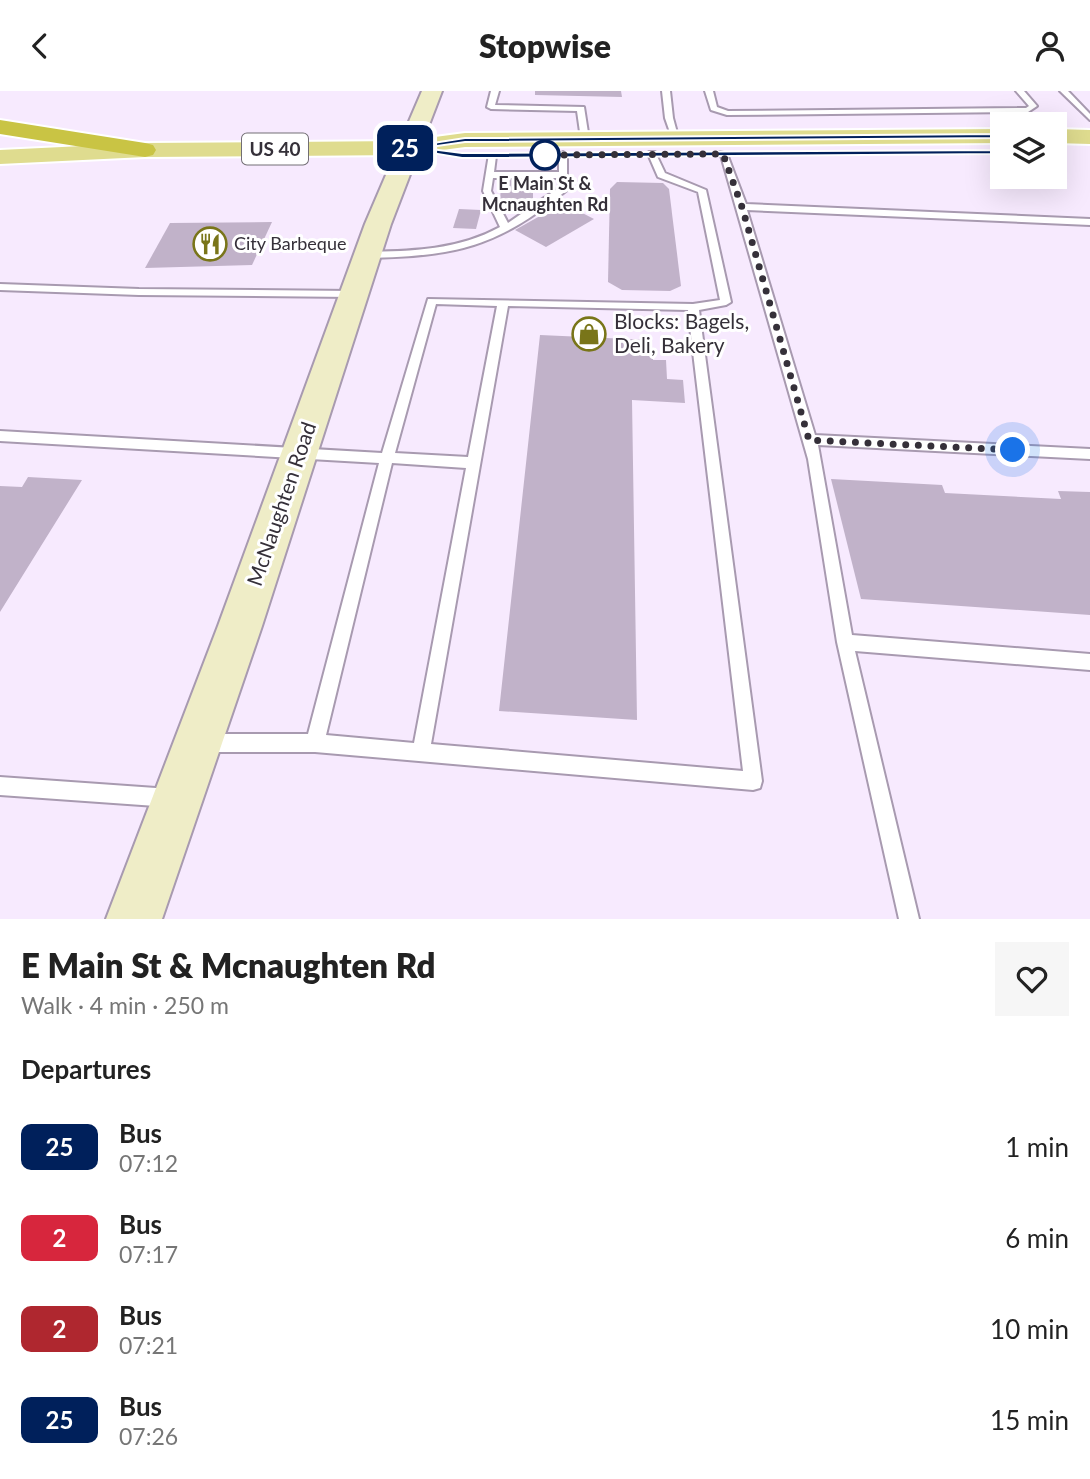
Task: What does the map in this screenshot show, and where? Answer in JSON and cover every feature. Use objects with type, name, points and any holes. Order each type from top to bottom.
[{"type":"highway","points":[[0,127],[145,150]]},
{"type":"main road","name":"US 40","points":[[0,157],[145,150],[405,148],[465,140],[990,136]]},
{"type":"main road","points":[[1067,136],[1090,137]]},
{"type":"main road","name":"US 40","points":[[0,142],[145,150]]},
{"type":"main road","name":"US 40","points":[[405,148],[462,156],[491,165],[563,165],[652,155],[990,151]]},
{"type":"main road","points":[[1067,151],[1090,151]]},
{"type":"street","name":"McNaughten Road","points":[[134,919],[200,743],[366,255],[405,148],[432,91]]},
{"type":"lane","points":[[495,91],[491,107],[581,109],[585,139]]},
{"type":"lane","points":[[666,91],[669,118],[676,138]]},
{"type":"lane","points":[[709,91],[714,108],[727,113],[1028,110],[1033,106],[1020,91]]},
{"type":"lane","points":[[1064,91],[1090,118]]},
{"type":"lane","points":[[723,154],[742,207],[815,460],[845,642],[909,919]]},
{"type":"lane","points":[[314,743],[387,458],[432,301],[693,307],[726,302],[702,190],[661,175],[652,155]]},
{"type":"lane","points":[[491,165],[487,191],[505,227]]},
{"type":"lane","points":[[366,255],[420,254],[484,240],[542,206],[564,188],[563,165]]},
{"type":"lane","points":[[742,207],[1090,222]]},
{"type":"lane","points":[[0,287],[139,292],[352,294]]},
{"type":"lane","points":[[421,752],[503,303]]},
{"type":"lane","points":[[200,743],[314,743],[753,781],[693,307]]},
{"type":"lane","points":[[0,436],[474,463]]},
{"type":"lane","points":[[809,440],[1090,454]]},
{"type":"lane","points":[[845,642],[1090,662]]},
{"type":"lane","points":[[0,786],[179,799]]},
{"type":"building","points":[[535,91],[621,91],[622,97],[535,95]]},
{"type":"building","points":[[501,179],[533,179],[533,205],[500,205]]},
{"type":"building","points":[[617,182],[663,183],[669,189],[681,286],[670,291],[622,290],[608,282],[610,189]]},
{"type":"building","points":[[563,203],[594,219],[546,247],[515,230]]},
{"type":"building","points":[[459,209],[481,210],[476,229],[453,228]]},
{"type":"building","name":"City Barbeque","points":[[272,222],[252,265],[145,268],[170,223]]},
{"type":"building","points":[[540,335],[651,340],[653,360],[666,360],[667,379],[683,380],[685,403],[632,400],[637,720],[499,711]]},
{"type":"building","points":[[28,477],[82,480],[0,612],[0,486],[22,487]]},
{"type":"building","points":[[831,479],[942,485],[945,493],[1061,499],[1058,491],[1090,492],[1090,615],[861,599]]},
{"type":"bus line","name":"25","points":[[990,136],[465,140],[405,148],[462,156],[990,151]]},
{"type":"place","name":"E Main St & Mcnaughten Rd","points":[[545,155]]},
{"type":"place","name":"City Barbeque","points":[[210,244]]},
{"type":"place","name":"Blocks: Bagels, Deli, Bakery","points":[[589,334]]},
{"type":"route","points":[[545,155],[542,155],[723,154],[742,207],[809,440],[1013,450]]}]
